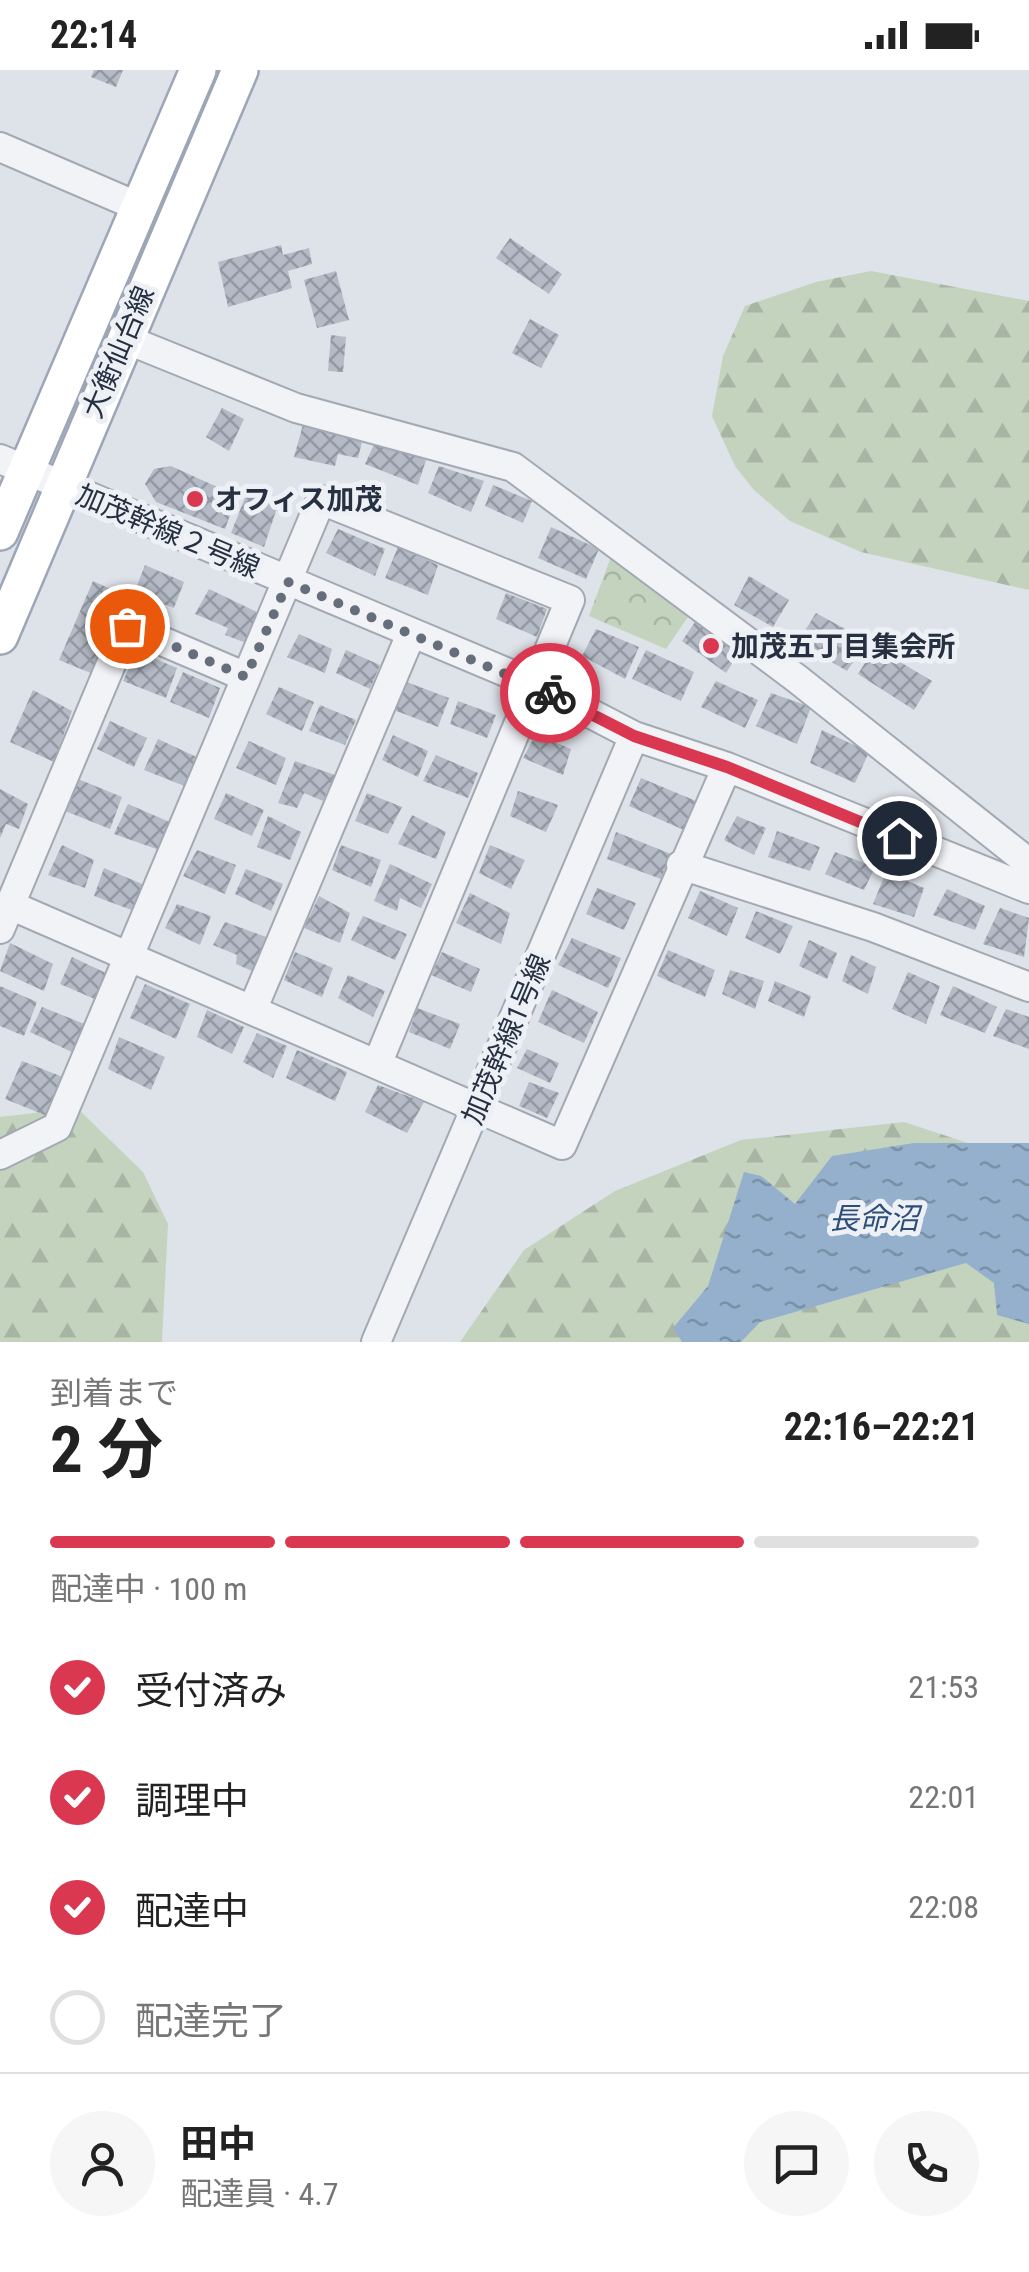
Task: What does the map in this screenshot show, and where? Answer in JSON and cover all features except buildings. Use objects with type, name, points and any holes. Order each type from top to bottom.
[{"type":"main road","name":"大衡仙台線","points":[[0,532],[13,465],[139,207],[198,70]]},
{"type":"main road","name":"大衡仙台線","points":[[0,636],[123,338],[240,70]]},
{"type":"street","points":[[0,146],[139,207]]},
{"type":"street","points":[[123,338],[296,408],[513,467],[1022,847]]},
{"type":"street","name":"加茂幹線２号線","points":[[13,465],[534,684],[634,736],[727,767],[1029,889]]},
{"type":"street","points":[[0,1155],[57,1127],[321,500],[570,600],[378,1062]]},
{"type":"street","points":[[246,677],[127,626],[5,917],[130,956],[562,1145],[727,767]]},
{"type":"street","points":[[253,1008],[411,634]]},
{"type":"street","name":"加茂幹線1号線","points":[[376,1342],[634,736]]},
{"type":"street","points":[[681,865],[872,927],[1029,986]]},
{"type":"green space","points":[[871,271],[1029,301],[1029,590],[861,552],[790,521],[754,490],[735,466],[712,416],[723,356],[745,306],[816,282]]},
{"type":"green space","points":[[612,554],[690,614],[666,649],[589,616]]},
{"type":"green space","points":[[77,1108],[143,1172],[168,1224],[162,1342],[0,1342],[0,1117]]},
{"type":"green space","points":[[904,1122],[1029,1163],[1029,1342],[460,1342],[524,1250],[615,1191],[741,1140]]},
{"type":"water","name":"長命沼","points":[[914,1143],[1029,1143],[1029,1324],[997,1315],[994,1283],[966,1263],[760,1322],[741,1342],[682,1342],[673,1328],[708,1286],[744,1172],[761,1176],[795,1204],[832,1156]]},
{"type":"way so far","points":[[127,626],[246,677],[288,582],[550,693]]},
{"type":"place","name":"オフィス加茂","points":[[195,499]]},
{"type":"place","name":"加茂五丁目集会所","points":[[711,646]]},
{"type":"route","points":[[550,693],[634,736],[727,767],[899,838]]}]
